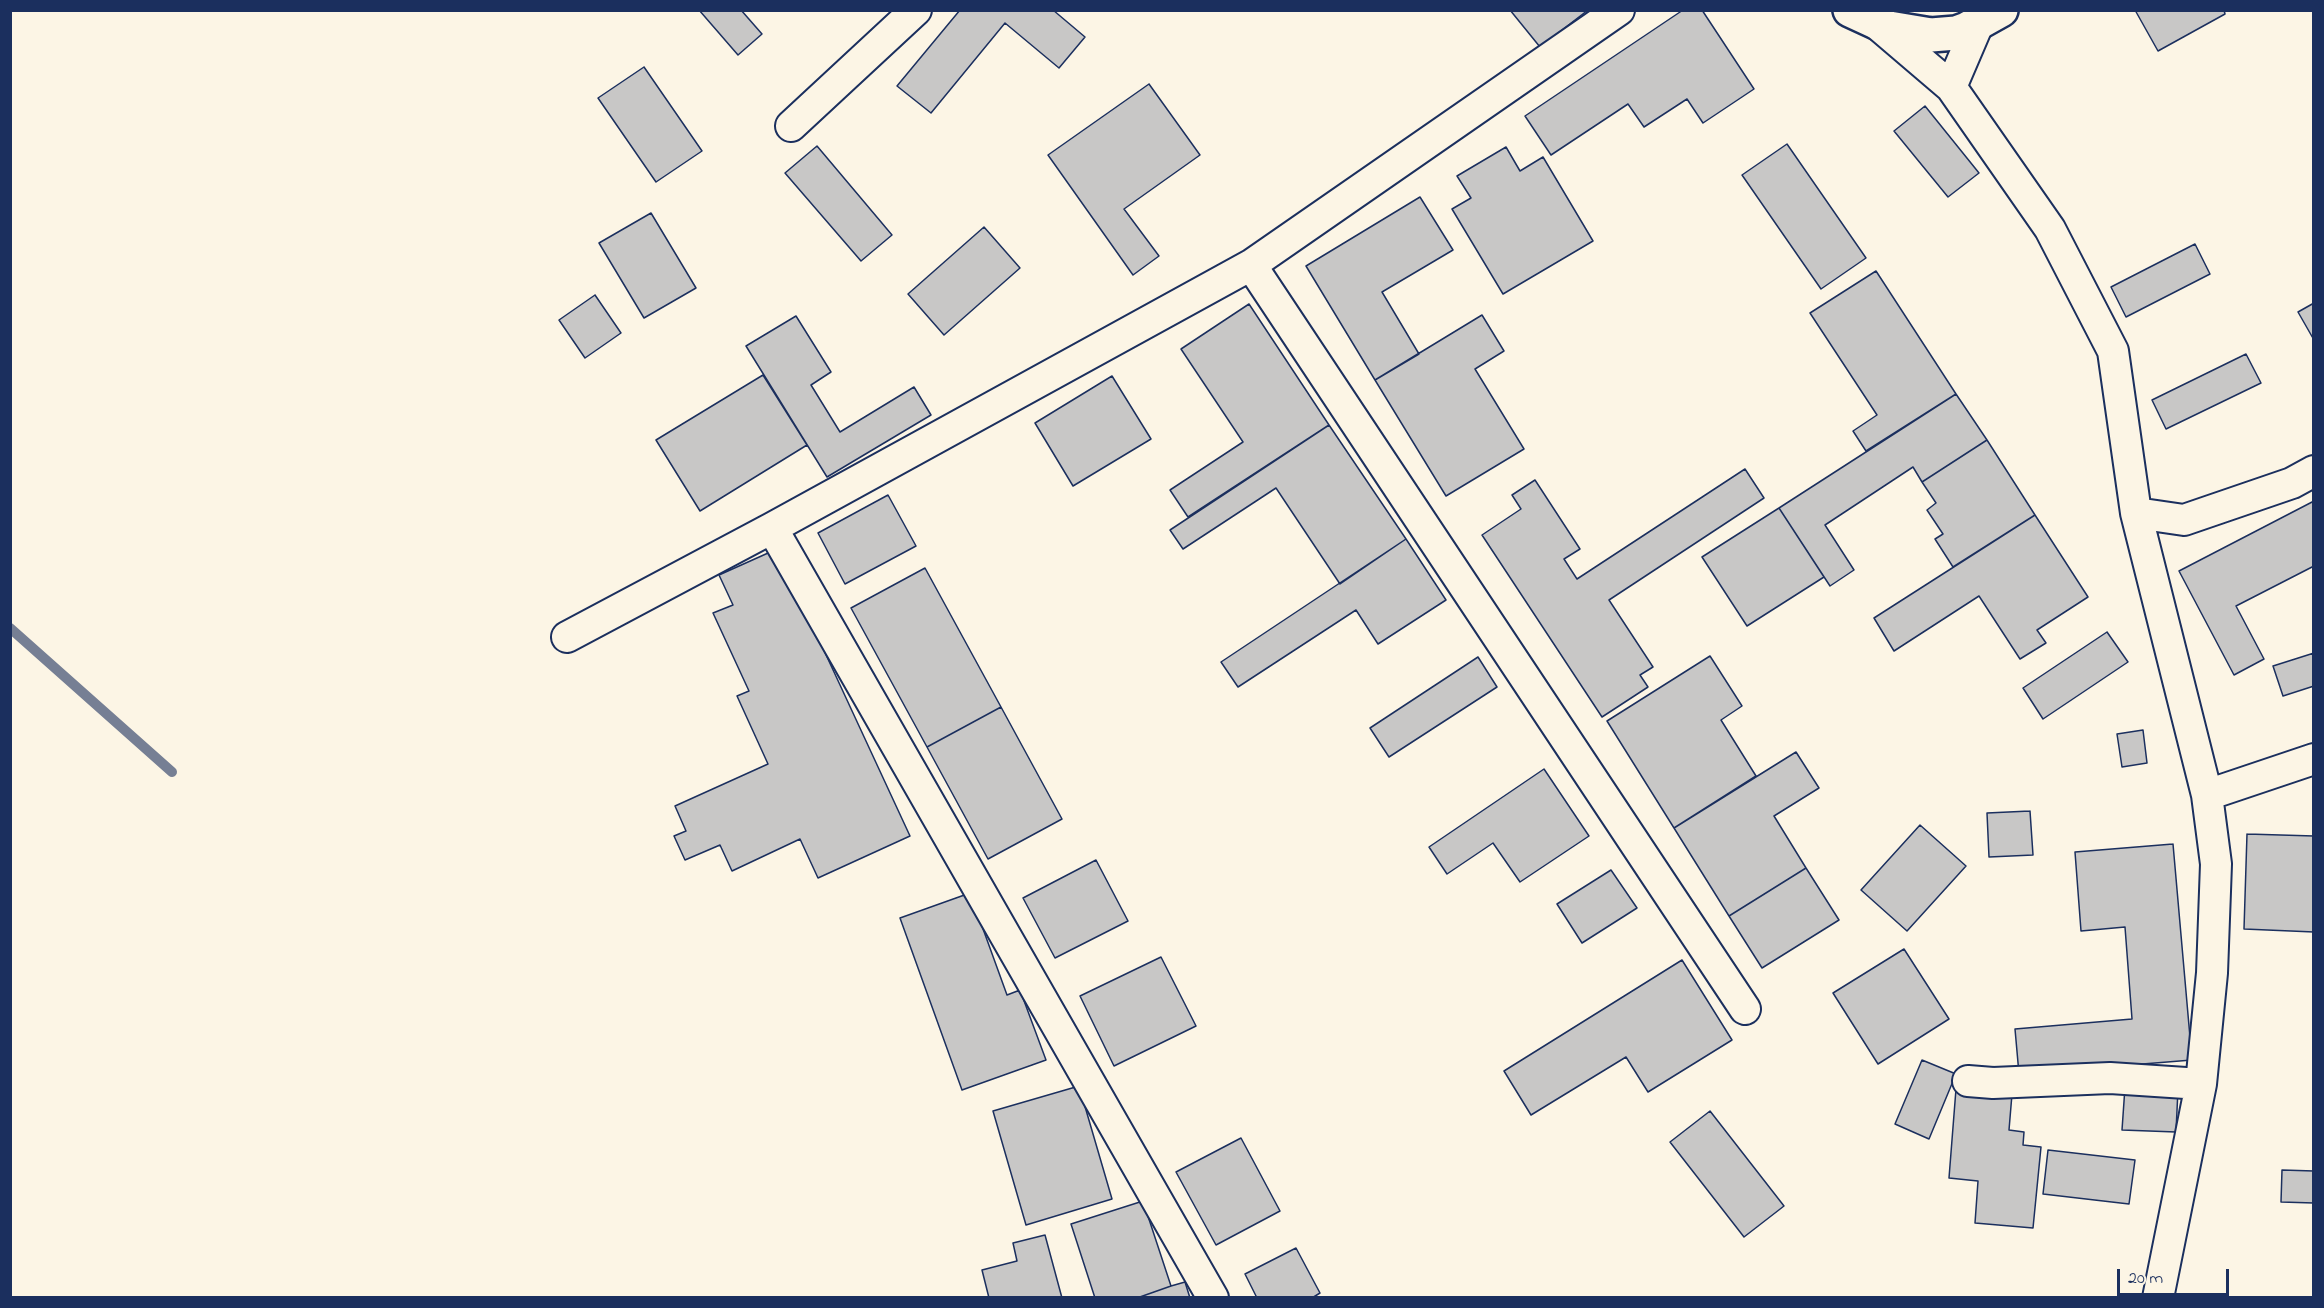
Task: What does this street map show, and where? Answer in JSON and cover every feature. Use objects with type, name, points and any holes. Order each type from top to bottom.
[{"type":"main road","points":[[1863,17],[1903,32],[1930,35],[1956,33],[1990,17]]},
{"type":"street","points":[[791,126],[916,10]]},
{"type":"street","points":[[567,637],[772,528],[1251,265],[1618,10]]},
{"type":"street","points":[[1863,17],[1951,87],[2050,229],[2113,351],[2136,513],[2207,795],[2216,864],[2212,973],[2201,1084],[2158,1298]]},
{"type":"street","points":[[1951,87],[1990,17]]},
{"type":"street","points":[[1251,265],[1745,1009]]},
{"type":"street","points":[[2136,513],[2184,520],[2292,483],[2313,471]]},
{"type":"street","points":[[772,528],[1214,1298]]},
{"type":"street","points":[[2207,795],[2313,759]]},
{"type":"street","points":[[1968,1081],[1993,1083],[2110,1078],[2201,1084]]},
{"type":"building","points":[[699,10],[741,10],[762,34],[738,55]]},
{"type":"building","points":[[960,10],[1053,10],[1085,37],[1059,68],[1005,23],[931,113],[897,86]]},
{"type":"building","points":[[1510,10],[1588,10],[1540,47]]},
{"type":"building","points":[[1683,10],[1702,10],[1754,89],[1703,123],[1687,99],[1644,127],[1628,104],[1551,155],[1525,116]]},
{"type":"building","points":[[2135,10],[2224,10],[2225,14],[2158,51]]},
{"type":"building","points":[[644,67],[702,151],[656,182],[598,98]]},
{"type":"building","points":[[1149,84],[1200,155],[1124,209],[1159,256],[1133,275],[1048,155]]},
{"type":"building","points":[[1925,106],[1979,173],[1948,197],[1894,131]]},
{"type":"building","points":[[1787,144],[1866,258],[1821,289],[1742,175]]},
{"type":"building","points":[[817,146],[892,235],[861,261],[785,173]]},
{"type":"building","points":[[1506,147],[1520,171],[1543,157],[1593,241],[1503,294],[1452,209],[1471,198],[1457,176]]},
{"type":"building","points":[[1420,197],[1453,250],[1382,292],[1419,354],[1375,380],[1306,266]]},
{"type":"building","points":[[651,213],[696,288],[644,318],[599,243]]},
{"type":"building","points":[[984,227],[1020,268],[944,335],[908,294]]},
{"type":"building","points":[[2195,244],[2210,274],[2126,317],[2111,287]]},
{"type":"building","points":[[1876,271],[1956,394],[1866,451],[1853,431],[1877,415],[1810,313]]},
{"type":"building","points":[[595,295],[621,333],[585,358],[559,320]]},
{"type":"building","points":[[2314,303],[2314,340],[2298,312]]},
{"type":"building","points":[[1249,304],[1329,425],[1188,517],[1170,490],[1243,442],[1181,349]]},
{"type":"building","points":[[1482,315],[1504,351],[1475,369],[1524,449],[1446,496],[1375,380]]},
{"type":"building","points":[[796,316],[831,372],[811,385],[840,432],[914,387],[931,415],[827,477],[746,346]]},
{"type":"building","points":[[2246,354],[2261,383],[2166,429],[2152,400]]},
{"type":"building","points":[[763,375],[807,445],[700,511],[656,440]]},
{"type":"building","points":[[1112,376],[1151,439],[1073,486],[1035,423]]},
{"type":"building","points":[[1956,394],[1987,440],[1922,482],[1913,467],[1825,525],[1854,570],[1830,586],[1779,508]]},
{"type":"building","points":[[1329,425],[1406,539],[1340,584],[1276,488],[1183,549],[1170,530]]},
{"type":"building","points":[[1987,440],[2035,515],[1953,567],[1935,539],[1943,534],[1927,510],[1936,503],[1922,482]]},
{"type":"building","points":[[1745,469],[1764,498],[1609,600],[1653,667],[1640,675],[1648,687],[1602,717],[1482,535],[1521,509],[1512,495],[1535,480],[1580,549],[1564,559],[1577,579]]},
{"type":"building","points":[[888,495],[916,546],[845,584],[818,533]]},
{"type":"building","points":[[2314,501],[2314,566],[2236,606],[2264,659],[2234,675],[2179,571]]},
{"type":"building","points":[[1779,508],[1824,577],[1747,626],[1702,557]]},
{"type":"building","points":[[2035,515],[2088,597],[2037,630],[2046,643],[2020,659],[1979,596],[1894,651],[1874,618]]},
{"type":"building","points":[[1406,539],[1446,600],[1378,644],[1356,610],[1238,687],[1221,662]]},
{"type":"building","points":[[777,549],[910,836],[818,878],[800,839],[732,871],[720,845],[685,860],[674,836],[686,831],[675,806],[768,764],[737,696],[749,691],[713,613],[733,605],[719,575]]},
{"type":"building","points":[[925,568],[1001,707],[927,747],[851,608]]},
{"type":"building","points":[[2107,632],[2128,662],[2043,719],[2023,688]]},
{"type":"building","points":[[2314,653],[2314,686],[2283,696],[2273,666]]},
{"type":"building","points":[[1710,656],[1742,706],[1721,720],[1756,776],[1674,828],[1607,721]]},
{"type":"building","points":[[1478,657],[1497,687],[1389,757],[1370,728]]},
{"type":"building","points":[[1001,707],[1062,819],[988,859],[927,747]]},
{"type":"building","points":[[2143,730],[2147,763],[2122,767],[2117,734]]},
{"type":"building","points":[[1796,752],[1819,788],[1774,816],[1806,868],[1729,916],[1674,828]]},
{"type":"building","points":[[1544,769],[1589,836],[1520,882],[1493,843],[1447,874],[1429,847]]},
{"type":"building","points":[[2030,811],[2033,855],[1989,857],[1987,813]]},
{"type":"building","points":[[1920,825],[1966,866],[1907,931],[1861,890]]},
{"type":"building","points":[[2247,834],[2314,836],[2314,932],[2244,929]]},
{"type":"building","points":[[2173,844],[2192,1060],[2019,1074],[2015,1029],[2132,1019],[2125,927],[2081,931],[2075,852]]},
{"type":"building","points":[[1096,860],[1128,921],[1055,958],[1023,898]]},
{"type":"building","points":[[1806,868],[1839,920],[1762,968],[1729,916]]},
{"type":"building","points":[[1611,870],[1637,908],[1582,943],[1557,904]]},
{"type":"building","points":[[970,893],[1007,995],[1020,990],[1046,1060],[962,1090],[900,918]]},
{"type":"building","points":[[1904,949],[1949,1019],[1878,1064],[1833,993]]},
{"type":"building","points":[[1161,957],[1196,1026],[1114,1066],[1080,996]]},
{"type":"building","points":[[1682,960],[1732,1040],[1648,1092],[1626,1057],[1531,1115],[1504,1071]]},
{"type":"building","points":[[1922,1060],[1956,1074],[1929,1139],[1895,1124]]},
{"type":"building","points":[[1079,1086],[1112,1199],[1026,1225],[993,1111]]},
{"type":"building","points":[[2125,1087],[2178,1089],[2176,1132],[2122,1130]]},
{"type":"building","points":[[1956,1089],[2012,1094],[2009,1130],[2024,1132],[2023,1145],[2041,1147],[2033,1228],[1975,1223],[1978,1181],[1949,1178]]},
{"type":"building","points":[[1710,1111],[1784,1206],[1744,1237],[1670,1142]]},
{"type":"building","points":[[1241,1138],[1280,1211],[1216,1245],[1176,1172]]},
{"type":"building","points":[[2048,1150],[2135,1160],[2129,1204],[2043,1194]]},
{"type":"building","points":[[2282,1170],[2314,1171],[2314,1203],[2281,1202]]},
{"type":"building","points":[[1143,1201],[1171,1286],[1137,1298],[1095,1298],[1071,1224]]},
{"type":"building","points":[[1045,1235],[1062,1298],[989,1298],[982,1270],[1017,1261],[1013,1243]]},
{"type":"building","points":[[1296,1248],[1320,1293],[1312,1298],[1257,1298],[1245,1274]]},
{"type":"building","points":[[1185,1282],[1190,1298],[1137,1298],[1171,1286]]},
{"type":"waterway","points":[[10,628],[172,772]]}]
